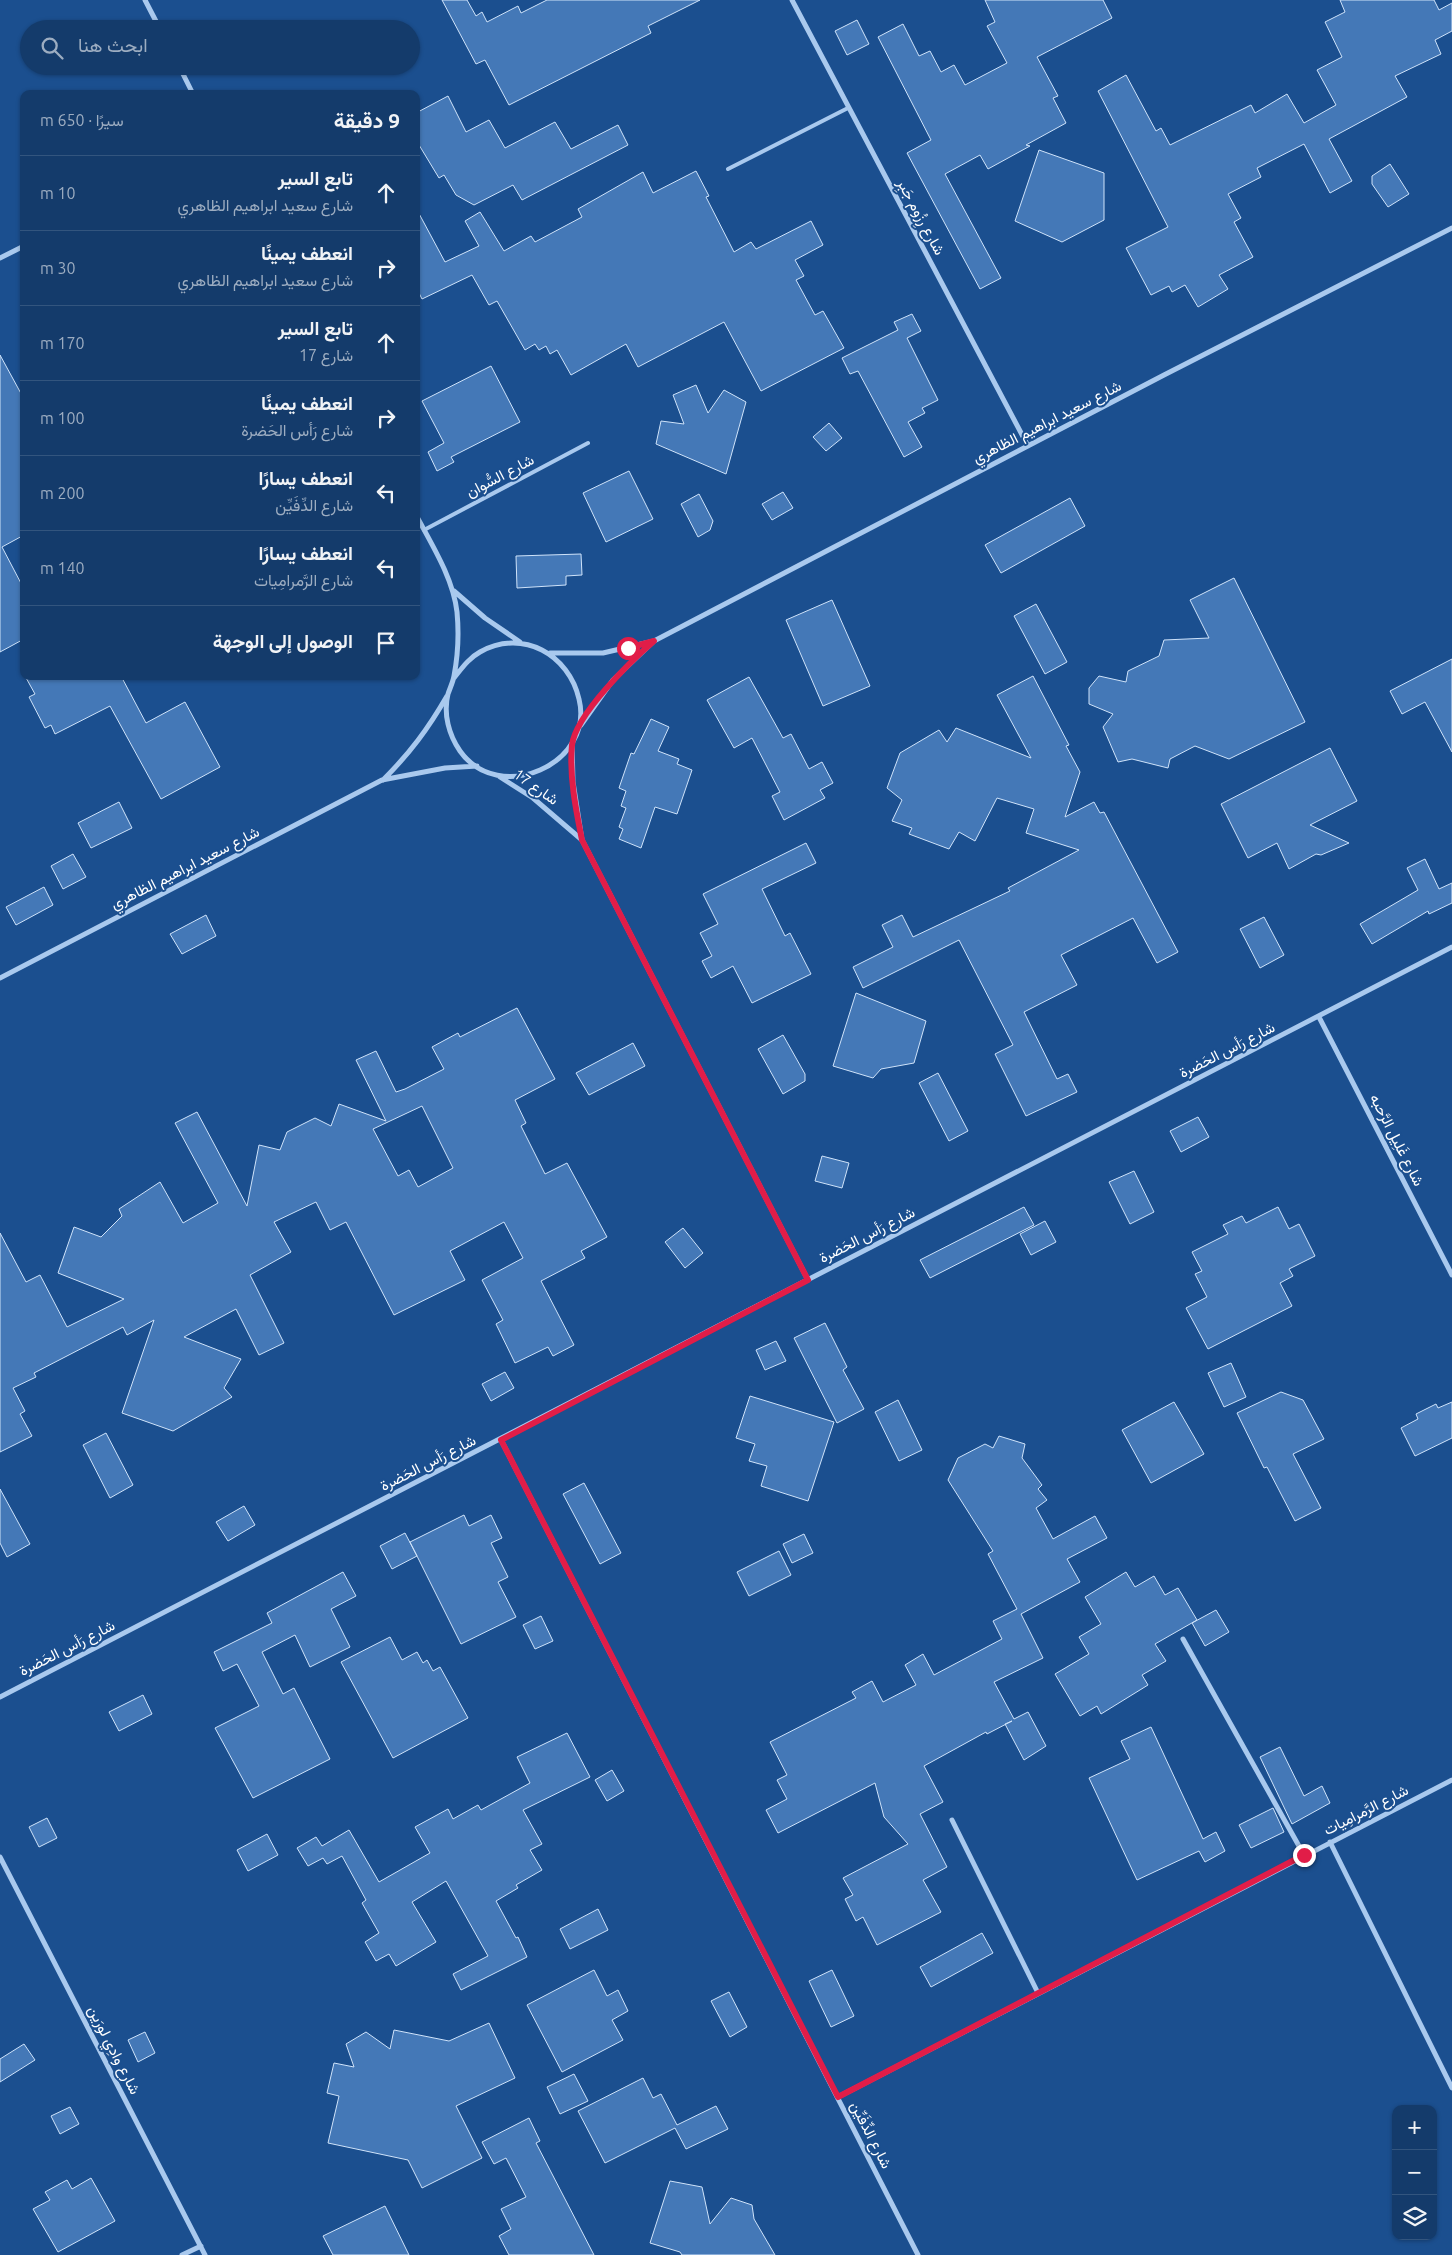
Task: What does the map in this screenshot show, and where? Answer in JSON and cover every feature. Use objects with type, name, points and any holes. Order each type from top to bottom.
[{"type":"street","points":[[145,0],[155,20]]},
{"type":"street","name":"شارع رِزُوم جَبِر","points":[[792,0],[1028,446]]},
{"type":"street","points":[[184,75],[191,90]]},
{"type":"street","name":"شارع سعيد ابراهيم الظاهري","points":[[550,653],[602,653],[654,641],[1452,228]]},
{"type":"street","points":[[0,258],[20,248]]},
{"type":"street","points":[[420,522],[453,590],[458,634],[454,678],[448,694],[446,715],[451,735],[461,753],[477,766],[497,775],[514,777],[532,774],[548,768],[562,757],[572,743],[580,726],[580,705],[576,685],[565,667],[550,653],[520,642],[485,618],[453,590]]},
{"type":"street","name":"شارع سعيد ابراهيم الظاهري","points":[[580,726],[613,680],[654,641]]},
{"type":"street","points":[[454,678],[466,663],[480,652],[498,645],[520,642]]},
{"type":"street","name":"شارع سعيد ابراهيم الظاهري","points":[[0,978],[382,780],[408,755],[430,726],[448,694]]},
{"type":"street","name":"شارع 17","points":[[572,743],[574,792],[582,840],[808,1280]]},
{"type":"street","name":"شارع سعيد ابراهيم الظاهري","points":[[382,780],[445,768],[477,766]]},
{"type":"street","name":"شارع 17","points":[[497,775],[533,798],[582,840]]},
{"type":"street","name":"شارع رَأس الحَضرة","points":[[0,1697],[501,1440],[1452,947]]},
{"type":"street","name":"شارع غَلِيل الرَّحبه","points":[[1319,1017],[1452,1275]]},
{"type":"street","name":"شارع الدِّفَيِّن","points":[[501,1440],[918,2255]]},
{"type":"street","points":[[1183,1639],[1304,1855]]},
{"type":"street","name":"شارع الرَّمرامِيات","points":[[838,2097],[1038,1992],[1452,1780]]},
{"type":"street","points":[[952,1820],[1038,1992]]},
{"type":"street","points":[[1330,1842],[1452,2088]]},
{"type":"street","name":"شارع وادِي لورَين","points":[[0,1857],[205,2255]]},
{"type":"street","points":[[182,2255],[201,2246]]},
{"type":"lane","points":[[728,168],[848,108]]},
{"type":"lane","name":"شارع السُّوان","points":[[424,530],[588,443]]},
{"type":"building","points":[[442,0],[467,0],[476,16],[482,12],[487,22],[518,6],[521,13],[547,0],[700,0],[648,26],[651,33],[509,105],[485,60],[476,64]]},
{"type":"building","points":[[985,0],[1103,0],[1112,18],[1037,57],[1058,96],[1053,98],[1066,123],[1026,145],[1030,146],[988,169],[980,155],[945,174],[1001,278],[980,289],[907,153],[931,140],[878,37],[903,24],[919,56],[930,51],[941,72],[954,65],[965,85],[1007,63],[987,26],[995,22]]},
{"type":"building","points":[[1340,0],[1434,0],[1439,10],[1452,3],[1452,31],[1435,40],[1441,54],[1395,76],[1407,97],[1329,139],[1352,181],[1330,193],[1304,144],[1257,168],[1261,177],[1228,194],[1241,218],[1234,222],[1253,257],[1219,275],[1228,289],[1198,307],[1185,285],[1172,292],[1169,286],[1151,295],[1126,248],[1168,227],[1098,91],[1126,75],[1156,131],[1161,128],[1170,145],[1251,105],[1255,113],[1287,94],[1304,123],[1336,105],[1317,70],[1342,57],[1325,22],[1345,12]]},
{"type":"building","points":[[857,20],[869,44],[847,55],[835,31]]},
{"type":"building","points":[[448,96],[466,132],[489,120],[505,148],[555,122],[571,149],[618,125],[628,145],[522,200],[513,185],[474,205],[456,195],[444,175],[439,178],[420,147],[420,111]]},
{"type":"building","points":[[1039,150],[1104,173],[1104,220],[1062,242],[1015,221]]},
{"type":"building","points":[[1390,164],[1409,194],[1388,207],[1372,184],[1372,176]]},
{"type":"building","points":[[696,171],[709,196],[706,197],[734,252],[751,242],[756,249],[811,221],[823,245],[795,260],[804,276],[796,280],[815,315],[823,311],[844,348],[761,391],[724,322],[638,367],[626,344],[571,375],[557,350],[550,354],[546,346],[539,350],[535,344],[525,350],[497,301],[489,305],[472,275],[422,299],[420,295],[420,215],[445,262],[479,246],[465,221],[480,212],[504,251],[531,236],[535,242],[582,217],[578,209],[643,172],[653,193]]},
{"type":"building","points":[[912,314],[921,331],[907,338],[938,400],[922,408],[925,413],[908,422],[922,447],[904,457],[858,371],[850,374],[842,358],[898,330],[894,322]]},
{"type":"building","points":[[0,355],[20,392],[20,537],[2,547],[20,581],[20,641],[0,652]]},
{"type":"building","points":[[491,366],[520,422],[451,457],[454,462],[437,471],[428,452],[444,443],[422,401]]},
{"type":"building","points":[[696,385],[708,413],[724,390],[746,402],[726,474],[656,444],[661,421],[684,424],[673,395]]},
{"type":"building","points":[[829,423],[842,438],[826,451],[813,437]]},
{"type":"building","points":[[629,471],[653,519],[606,542],[583,493]]},
{"type":"building","points":[[783,492],[793,508],[772,520],[762,504]]},
{"type":"building","points":[[699,494],[713,521],[710,530],[698,537],[681,504]]},
{"type":"building","points":[[1070,498],[1085,526],[1001,573],[985,545]]},
{"type":"building","points":[[581,554],[582,575],[566,576],[566,585],[517,588],[516,556]]},
{"type":"building","points":[[1234,578],[1305,722],[1229,759],[1195,746],[1170,759],[1168,768],[1132,759],[1118,762],[1103,727],[1113,714],[1089,704],[1089,688],[1099,676],[1126,682],[1128,671],[1159,656],[1164,640],[1209,638],[1190,600]]},
{"type":"building","points":[[832,600],[870,686],[823,706],[786,620]]},
{"type":"building","points":[[1036,604],[1067,662],[1045,674],[1014,616]]},
{"type":"building","points":[[1452,659],[1452,752],[1425,702],[1402,714],[1390,691]]},
{"type":"building","points":[[1033,676],[1069,745],[1066,746],[1080,772],[1065,817],[1094,802],[1100,813],[1104,812],[1178,952],[1157,963],[1133,918],[1061,955],[1077,985],[1024,1012],[1057,1079],[1068,1074],[1077,1092],[1026,1116],[995,1054],[1013,1045],[959,940],[863,988],[853,967],[893,947],[882,925],[902,915],[913,937],[1010,891],[1008,888],[1079,850],[1026,833],[1034,809],[997,798],[975,841],[959,832],[949,849],[909,834],[912,828],[892,821],[902,800],[887,788],[900,753],[939,730],[947,742],[956,728],[1031,758],[997,695]]},
{"type":"building","points":[[749,677],[783,738],[791,734],[809,769],[822,762],[833,783],[820,790],[825,798],[784,820],[772,796],[780,792],[752,738],[734,748],[707,700]]},
{"type":"building","points":[[27,680],[123,680],[146,723],[185,702],[220,767],[161,799],[110,706],[55,734],[51,725],[45,728],[29,697],[35,694]]},
{"type":"building","points":[[651,719],[669,727],[658,751],[679,759],[677,764],[692,770],[677,814],[655,807],[641,848],[619,839],[623,829],[619,827],[626,808],[621,806],[626,791],[619,788],[631,753],[634,754]]},
{"type":"building","points":[[1330,748],[1357,801],[1310,825],[1349,843],[1321,855],[1316,854],[1289,869],[1277,843],[1248,858],[1221,804]]},
{"type":"building","points":[[119,802],[132,828],[91,848],[78,823]]},
{"type":"building","points":[[806,843],[816,863],[762,889],[785,936],[790,933],[811,974],[752,1003],[733,966],[711,978],[702,961],[712,956],[700,933],[718,924],[703,894]]},
{"type":"building","points":[[73,854],[86,877],[63,889],[51,866]]},
{"type":"building","points":[[1425,859],[1439,889],[1452,883],[1452,903],[1429,914],[1428,911],[1372,944],[1360,924],[1418,890],[1407,868]]},
{"type":"building","points":[[44,887],[53,905],[16,925],[6,907]]},
{"type":"building","points":[[206,915],[216,936],[182,954],[170,934]]},
{"type":"building","points":[[1264,917],[1284,955],[1260,968],[1240,929]]},
{"type":"building","points":[[856,993],[926,1021],[914,1063],[881,1069],[873,1078],[833,1066]]},
{"type":"building","points":[[517,1008],[555,1079],[515,1100],[526,1123],[521,1126],[545,1174],[567,1163],[607,1237],[581,1251],[585,1258],[541,1281],[574,1345],[553,1356],[548,1347],[515,1363],[496,1324],[503,1320],[482,1280],[523,1258],[504,1222],[450,1251],[465,1280],[394,1315],[346,1222],[330,1230],[316,1202],[274,1222],[291,1252],[250,1275],[284,1343],[259,1355],[236,1309],[184,1337],[241,1359],[224,1388],[232,1397],[173,1431],[122,1413],[154,1320],[127,1335],[123,1327],[34,1373],[36,1377],[13,1388],[25,1411],[20,1414],[32,1436],[0,1452],[0,1233],[26,1282],[40,1275],[67,1327],[124,1299],[58,1273],[74,1227],[101,1237],[122,1216],[119,1209],[160,1182],[183,1223],[218,1203],[175,1123],[197,1112],[247,1206],[259,1145],[280,1150],[287,1132],[315,1118],[331,1126],[339,1104],[386,1121],[356,1060],[376,1051],[396,1092],[444,1069],[432,1047],[458,1033],[460,1037]],"holes":[[[422,1106],[453,1168],[418,1187],[409,1170],[398,1176],[373,1129]]]},
{"type":"building","points":[[783,1035],[805,1074],[805,1081],[783,1094],[758,1049]]},
{"type":"building","points":[[633,1043],[645,1066],[589,1095],[576,1073]]},
{"type":"building","points":[[938,1073],[968,1131],[949,1141],[919,1083]]},
{"type":"building","points":[[1198,1117],[1209,1137],[1181,1152],[1170,1131]]},
{"type":"building","points":[[822,1156],[849,1163],[842,1188],[815,1181]]},
{"type":"building","points":[[1134,1171],[1154,1212],[1130,1224],[1109,1182]]},
{"type":"building","points":[[1024,1207],[1034,1225],[930,1278],[920,1260]]},
{"type":"building","points":[[1278,1207],[1289,1229],[1299,1224],[1315,1256],[1289,1269],[1293,1276],[1280,1283],[1292,1306],[1208,1349],[1186,1308],[1207,1297],[1195,1274],[1202,1271],[1192,1252],[1228,1234],[1223,1225],[1242,1216],[1246,1223]]},
{"type":"building","points":[[1045,1221],[1056,1242],[1031,1255],[1020,1234]]},
{"type":"building","points":[[683,1228],[703,1253],[685,1268],[665,1242]]},
{"type":"building","points":[[825,1323],[847,1367],[843,1370],[864,1409],[837,1423],[794,1338]]},
{"type":"building","points":[[776,1341],[786,1361],[765,1370],[756,1350]]},
{"type":"building","points":[[1231,1363],[1246,1397],[1224,1407],[1208,1373]]},
{"type":"building","points":[[505,1372],[514,1388],[491,1401],[482,1384]]},
{"type":"building","points":[[1281,1392],[1303,1400],[1324,1439],[1293,1454],[1321,1508],[1295,1521],[1267,1467],[1264,1468],[1237,1413]]},
{"type":"building","points":[[750,1396],[834,1422],[808,1501],[761,1486],[767,1466],[749,1461],[755,1444],[736,1438]]},
{"type":"building","points":[[898,1400],[922,1450],[899,1461],[875,1412]]},
{"type":"building","points":[[1174,1402],[1204,1454],[1151,1483],[1122,1430]]},
{"type":"building","points":[[1452,1402],[1452,1438],[1415,1456],[1401,1428],[1418,1419],[1416,1414],[1436,1404],[1438,1408]]},
{"type":"building","points":[[106,1433],[133,1485],[110,1498],[83,1445]]},
{"type":"building","points":[[999,1436],[1025,1444],[1022,1458],[1042,1485],[1038,1489],[1047,1500],[1036,1508],[1053,1539],[1095,1516],[1107,1538],[1067,1559],[1080,1582],[1021,1614],[1043,1658],[994,1682],[1014,1719],[1028,1712],[1046,1746],[1024,1760],[1005,1725],[987,1734],[986,1732],[924,1766],[943,1802],[920,1814],[947,1867],[923,1880],[941,1912],[877,1945],[863,1917],[856,1921],[845,1899],[853,1895],[843,1878],[908,1844],[884,1817],[875,1783],[778,1833],[766,1810],[787,1799],[777,1780],[787,1775],[770,1742],[856,1698],[852,1692],[872,1681],[883,1702],[916,1685],[905,1665],[923,1654],[934,1675],[1002,1639],[993,1621],[1017,1609],[988,1554],[993,1551],[948,1480],[958,1458],[985,1444],[993,1448]]},
{"type":"building","points":[[584,1483],[621,1553],[600,1564],[563,1494]]},
{"type":"building","points":[[0,1489],[30,1544],[7,1557],[0,1543]]},
{"type":"building","points":[[244,1506],[255,1525],[228,1541],[216,1522]]},
{"type":"building","points":[[464,1515],[469,1526],[491,1515],[502,1538],[491,1543],[508,1577],[498,1582],[516,1617],[461,1644],[410,1542]]},
{"type":"building","points":[[405,1533],[417,1556],[392,1569],[380,1546]]},
{"type":"building","points":[[804,1534],[813,1553],[792,1563],[783,1544]]},
{"type":"building","points":[[779,1551],[791,1575],[749,1596],[737,1572]]},
{"type":"building","points":[[343,1572],[356,1596],[331,1609],[350,1647],[310,1667],[295,1635],[262,1652],[283,1694],[294,1688],[330,1759],[253,1798],[215,1728],[259,1706],[237,1664],[223,1671],[214,1652],[272,1623],[267,1613]]},
{"type":"building","points":[[1126,1572],[1135,1587],[1154,1576],[1165,1595],[1178,1588],[1197,1620],[1155,1644],[1166,1661],[1142,1675],[1148,1685],[1101,1714],[1097,1706],[1080,1716],[1055,1674],[1089,1654],[1079,1637],[1101,1624],[1085,1597]]},
{"type":"building","points":[[1216,1610],[1229,1632],[1205,1646],[1192,1623]]},
{"type":"building","points":[[541,1616],[553,1641],[535,1649],[523,1625]]},
{"type":"building","points":[[390,1637],[402,1660],[417,1652],[423,1663],[427,1660],[433,1671],[440,1667],[468,1718],[393,1758],[341,1662]]},
{"type":"building","points":[[143,1695],[152,1714],[119,1731],[109,1712]]},
{"type":"building","points":[[1151,1727],[1203,1839],[1216,1832],[1225,1851],[1205,1862],[1199,1851],[1137,1880],[1089,1778],[1130,1759],[1121,1741]]},
{"type":"building","points":[[567,1733],[590,1777],[523,1810],[542,1844],[530,1850],[542,1870],[516,1885],[518,1888],[496,1901],[516,1938],[518,1937],[527,1957],[461,1990],[453,1974],[488,1956],[446,1881],[412,1902],[436,1942],[396,1966],[389,1954],[376,1961],[365,1942],[379,1933],[362,1903],[366,1900],[342,1856],[327,1864],[323,1858],[308,1866],[297,1848],[316,1837],[322,1846],[349,1830],[379,1882],[430,1853],[415,1827],[448,1809],[453,1819],[478,1805],[481,1810],[530,1783],[517,1757]]},
{"type":"building","points":[[1280,1747],[1304,1796],[1322,1786],[1330,1803],[1292,1824],[1260,1757]]},
{"type":"building","points":[[612,1770],[624,1791],[607,1801],[595,1780]]},
{"type":"building","points":[[1273,1808],[1284,1832],[1251,1848],[1239,1825]]},
{"type":"building","points":[[47,1818],[57,1838],[39,1847],[29,1827]]},
{"type":"building","points":[[267,1834],[278,1855],[248,1871],[237,1850]]},
{"type":"building","points":[[598,1909],[608,1930],[570,1949],[560,1929]]},
{"type":"building","points":[[982,1933],[993,1953],[931,1987],[920,1967]]},
{"type":"building","points":[[594,1970],[607,1996],[618,1990],[628,2011],[612,2020],[623,2040],[562,2072],[527,2005]]},
{"type":"building","points":[[832,1970],[854,2016],[831,2027],[809,1981]]},
{"type":"building","points":[[729,1992],[747,2027],[730,2037],[711,2001]]},
{"type":"building","points":[[489,2023],[515,2078],[456,2106],[482,2158],[422,2188],[408,2160],[328,2143],[339,2096],[327,2093],[334,2063],[354,2067],[346,2044],[366,2032],[390,2049],[394,2030],[449,2041]]},
{"type":"building","points":[[145,2032],[155,2053],[138,2062],[128,2040]]},
{"type":"building","points":[[24,2044],[35,2060],[0,2082],[0,2059]]},
{"type":"building","points":[[574,2074],[588,2101],[560,2114],[547,2087]]},
{"type":"building","points":[[643,2078],[653,2098],[661,2094],[677,2125],[716,2106],[728,2129],[686,2149],[675,2128],[605,2163],[578,2111]]},
{"type":"building","points":[[70,2107],[79,2124],[60,2134],[51,2116]]},
{"type":"building","points":[[529,2118],[540,2141],[536,2143],[594,2255],[509,2255],[499,2236],[511,2229],[501,2209],[526,2197],[506,2158],[494,2164],[482,2142]]},
{"type":"building","points":[[91,2178],[115,2221],[58,2252],[33,2209],[50,2200],[45,2192],[67,2180],[72,2189]]},
{"type":"building","points":[[670,2181],[702,2187],[710,2224],[731,2198],[752,2205],[754,2219],[775,2255],[682,2255],[680,2252],[650,2243]]},
{"type":"building","points":[[385,2206],[409,2255],[333,2255],[323,2236]]},
{"type":"route","points":[[628,648],[654,641],[613,680],[580,726],[572,743],[575,802],[582,840],[808,1280],[501,1440],[838,2097],[1304,1855]]}]
